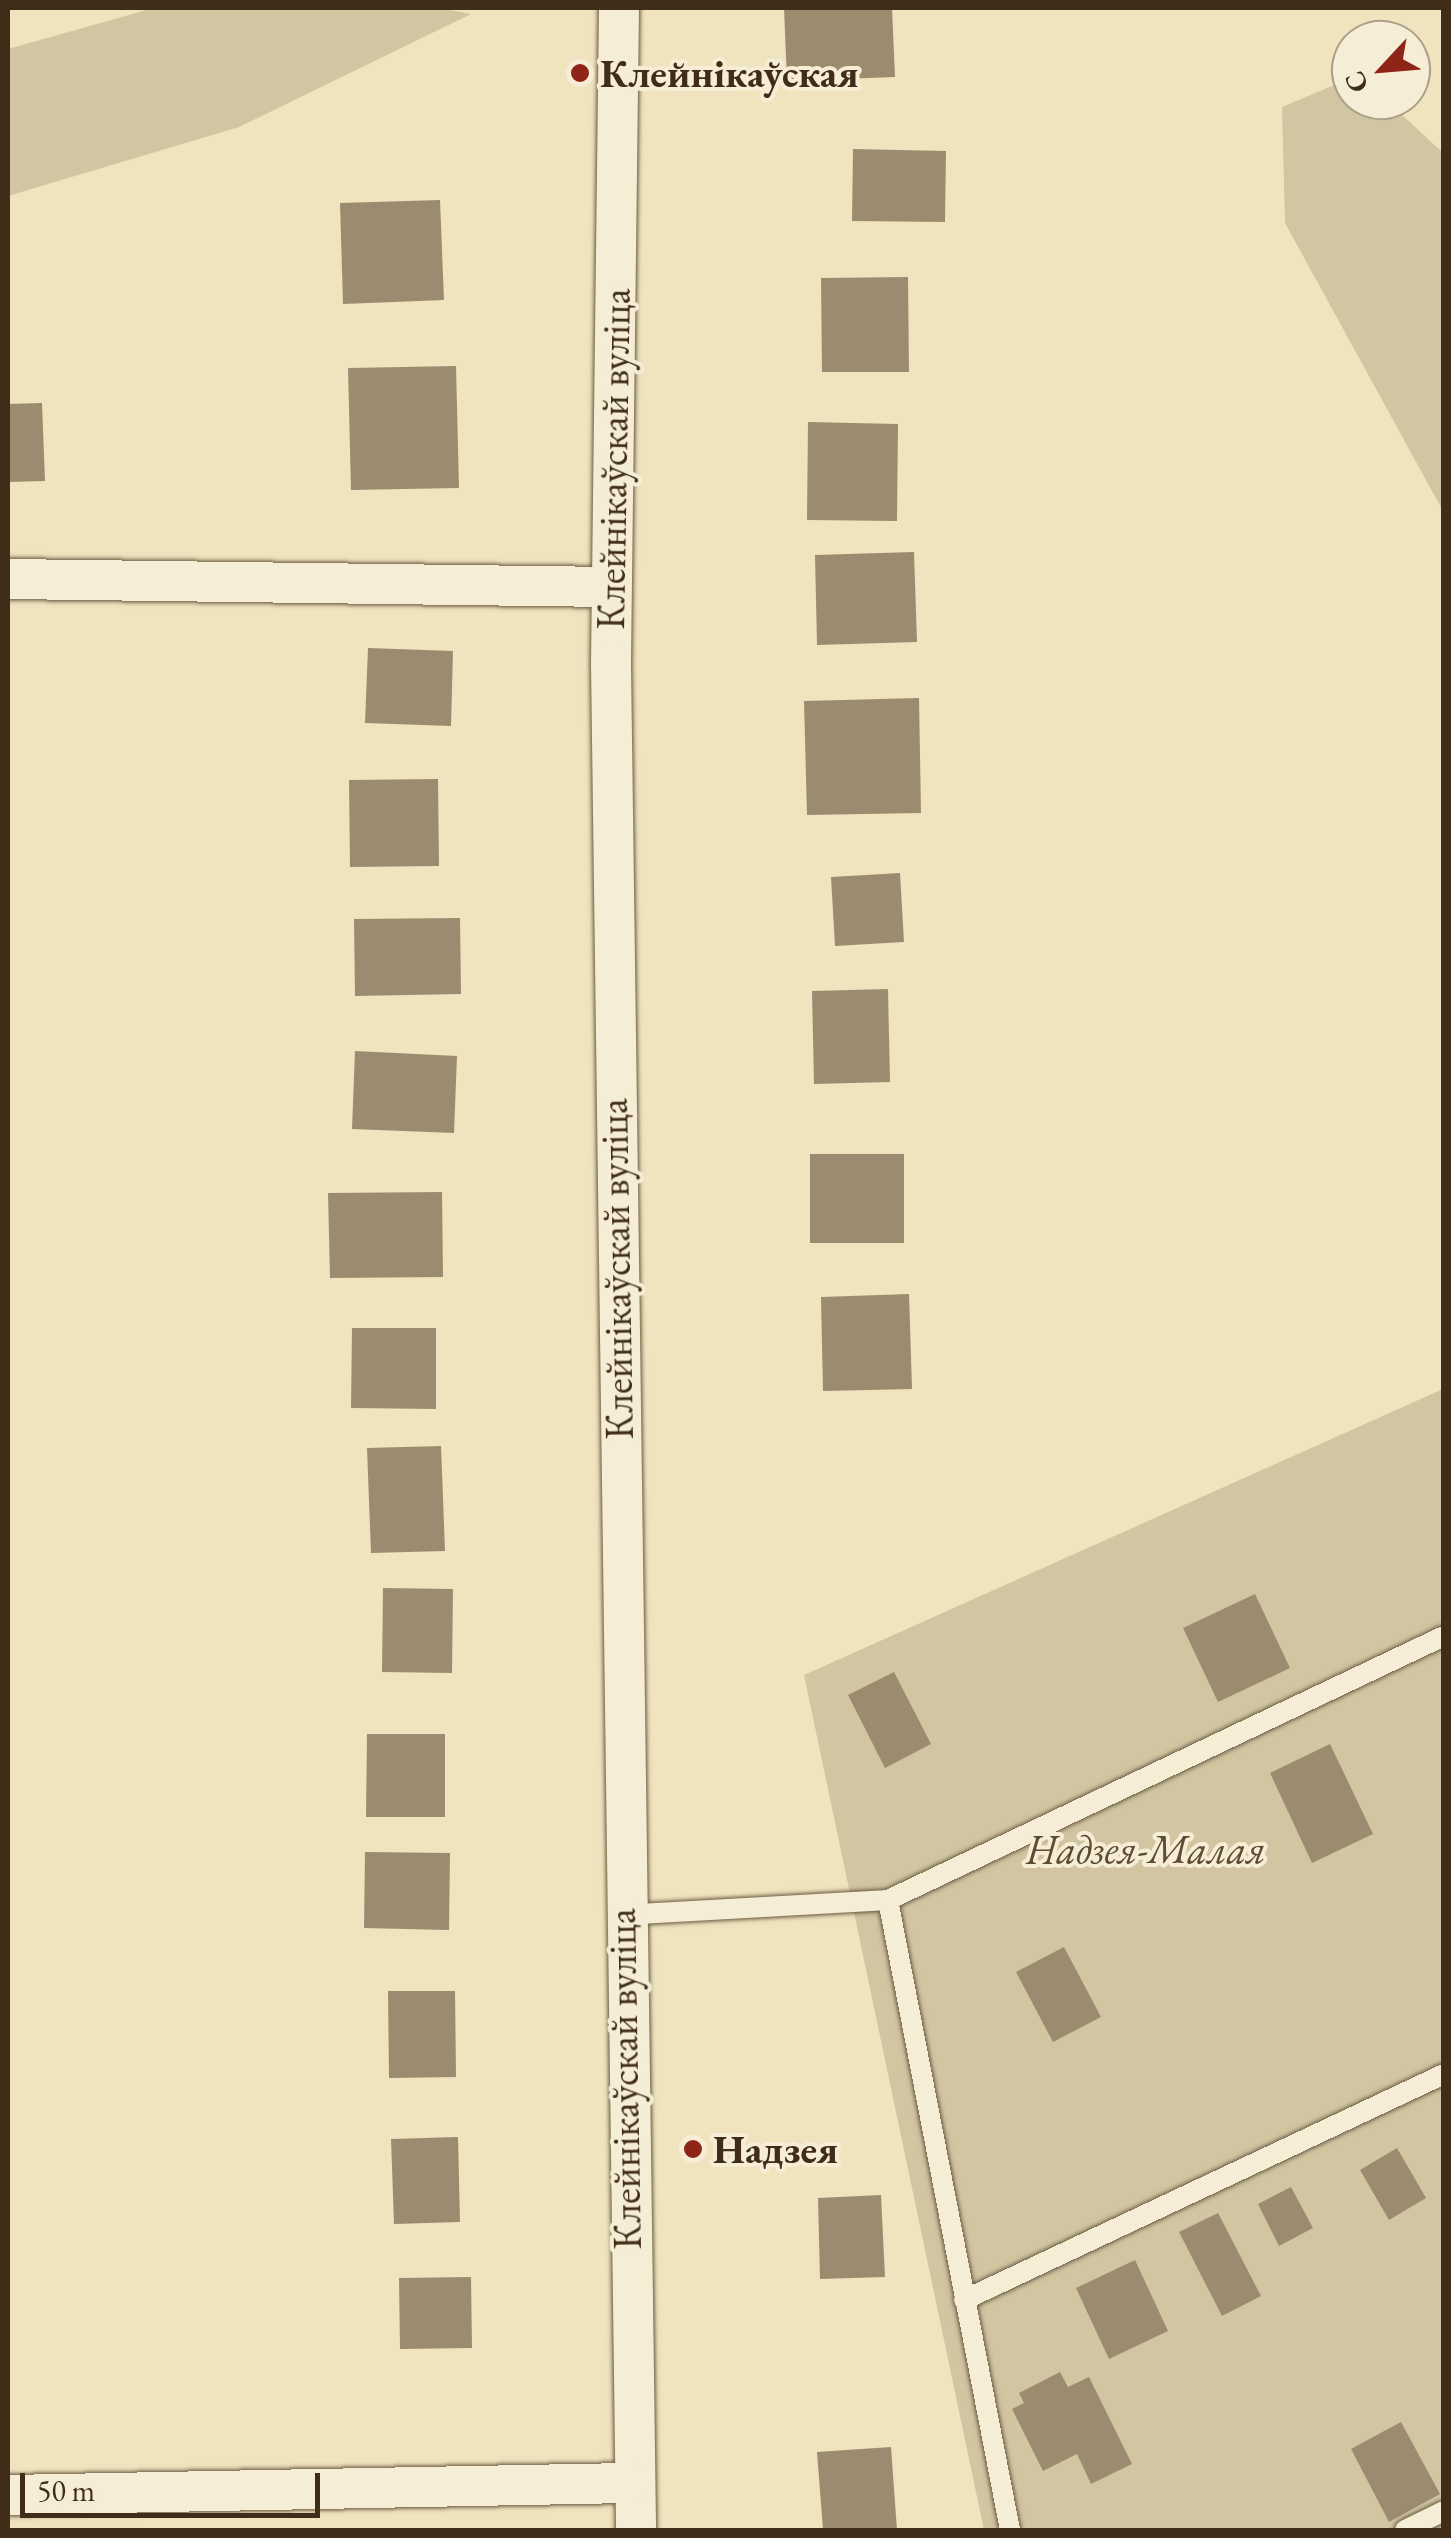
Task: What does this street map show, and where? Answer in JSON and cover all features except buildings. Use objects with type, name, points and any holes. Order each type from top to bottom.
[{"type":"street","name":"Клейнікаўскай вуліца","points":[[619,8],[611,587],[629,2483],[636,2530]]},
{"type":"street","points":[[8,579],[611,587]]},
{"type":"street","points":[[8,2495],[629,2483]]},
{"type":"lane","points":[[622,1915],[888,1900],[1444,1636]]},
{"type":"lane","points":[[888,1900],[1010,2530]]},
{"type":"lane","points":[[964,2300],[1444,2074]]},
{"type":"lane","points":[[1405,2530],[1444,2511]]},
{"type":"green space","points":[[154,8],[440,8],[471,14],[239,127],[8,196],[8,49]]},
{"type":"green space","points":[[1331,86],[1331,120],[1408,120],[1443,153],[1443,511],[1285,223],[1282,107]]},
{"type":"green space","name":"Надзея-Малая","points":[[1443,1389],[1443,2530],[984,2530],[804,1675]]},
{"type":"place","name":"Клейнікаўская","points":[[580,73]]},
{"type":"place","name":"Надзея","points":[[693,2149]]}]
